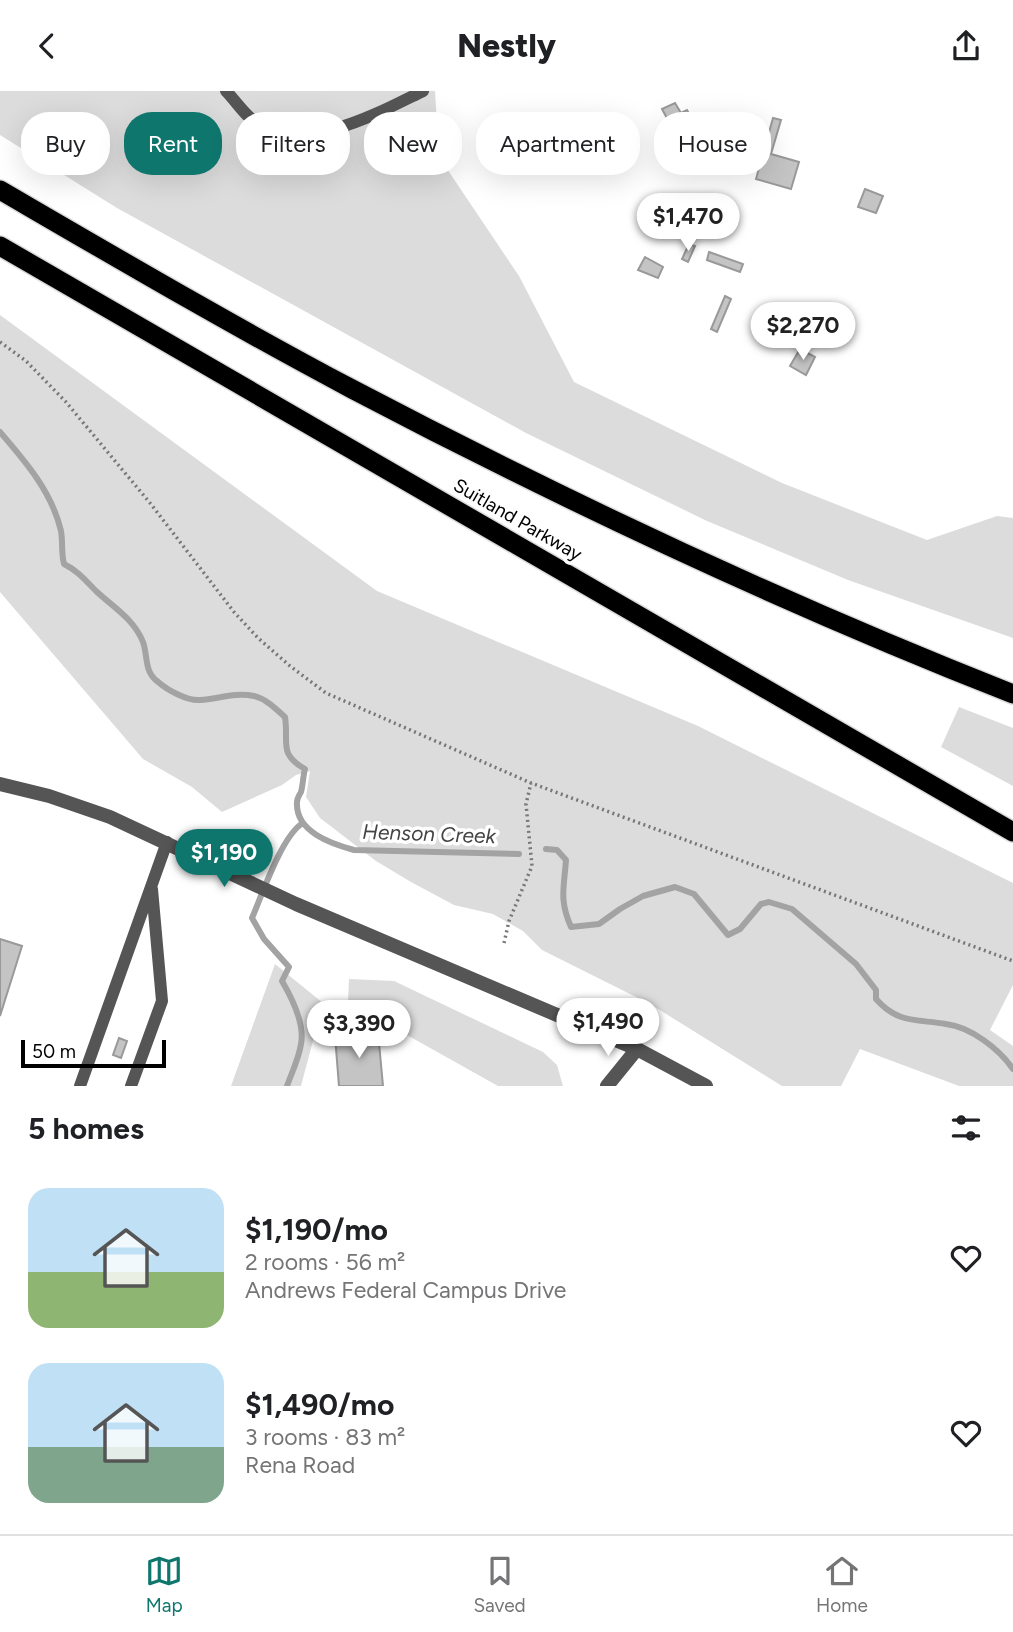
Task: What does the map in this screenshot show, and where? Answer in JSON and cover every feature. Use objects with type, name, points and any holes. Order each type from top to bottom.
[{"type":"highway","name":"Suitland Parkway","points":[[0,190],[261,340],[591,510],[755,585],[1013,694]]},
{"type":"highway","name":"Suitland Parkway","points":[[0,246],[1013,832]]},
{"type":"street","points":[[0,784],[80,805],[167,842],[296,904],[637,1049],[706,1086]]},
{"type":"street","points":[[607,1086],[637,1049]]},
{"type":"lane","points":[[226,91],[257,124],[277,133],[292,134],[317,134],[378,113],[423,91]]},
{"type":"lane","points":[[80,1086],[167,842]]},
{"type":"lane","points":[[131,1086],[162,1001],[152,884]]},
{"type":"path","points":[[0,342],[26,361],[66,402],[150,503],[234,612],[258,638],[326,693],[531,783],[1013,961]]},
{"type":"path","points":[[504,943],[509,921],[532,861],[526,804],[531,783]]},
{"type":"shaded area","points":[[0,91],[435,91],[436,112],[364,112],[364,175],[451,175],[519,276],[574,382],[782,483],[927,540],[997,516],[1013,518],[1013,638],[848,580],[707,521],[526,433],[117,208],[64,175],[110,175],[110,112],[21,112],[21,148],[0,135]]},
{"type":"shaded area","points":[[0,315],[377,591],[698,726],[1013,883],[1013,985],[990,1030],[1013,1046],[1013,1086],[959,1086],[860,1049],[841,1086],[782,1086],[650,1004],[542,950],[523,931],[493,914],[454,905],[376,861],[320,818],[306,797],[310,771],[296,775],[282,785],[222,812],[192,787],[143,759],[0,592]]},
{"type":"shaded area","points":[[959,707],[1013,728],[1013,786],[941,747]]},
{"type":"shaded area","points":[[275,964],[323,1003],[301,1086],[231,1086]]},
{"type":"shaded area","points":[[349,979],[394,981],[543,1052],[557,1065],[563,1086],[498,1086],[348,1002]]},
{"type":"building","points":[[675,103],[680,112],[664,112],[662,109]]},
{"type":"building","points":[[773,118],[781,120],[771,154]]},
{"type":"building","points":[[771,154],[799,162],[791,189],[756,179],[757,175],[771,175]]},
{"type":"building","points":[[865,189],[883,196],[876,213],[858,207]]},
{"type":"building","points":[[689,244],[695,246],[688,262],[682,259]]},
{"type":"building","points":[[709,252],[743,264],[740,272],[707,260]]},
{"type":"building","points":[[645,257],[663,267],[658,278],[638,270]]},
{"type":"building","points":[[725,296],[731,299],[717,332],[711,329]]},
{"type":"building","points":[[800,349],[815,357],[806,375],[790,366]]},
{"type":"building","points":[[0,939],[22,946],[0,1016]]},
{"type":"building","points":[[378,1032],[383,1086],[339,1086],[335,1036]]},
{"type":"building","points":[[119,1038],[127,1041],[121,1058],[113,1055]]},
{"type":"waterway","name":"Henson Creek","points":[[0,432],[28,466],[51,503],[61,531],[64,564],[81,576],[134,627],[143,642],[148,668],[153,677],[172,691],[195,700],[254,696],[285,717],[288,753],[305,769],[297,802],[298,812],[308,829],[326,840],[354,850],[519,854]]},
{"type":"waterway","name":"Henson Creek","points":[[287,1086],[299,1055],[302,1036],[297,1011],[282,981],[289,967],[264,939],[252,918],[280,852],[303,823]]},
{"type":"waterway","name":"Henson Creek","points":[[546,849],[557,850],[566,860],[564,901],[571,927],[599,924],[643,896],[675,887],[694,894],[728,935],[740,929],[761,904],[769,902],[792,909],[856,964],[876,990],[876,999],[892,1013],[908,1019],[965,1029],[992,1047],[1013,1069]]}]
